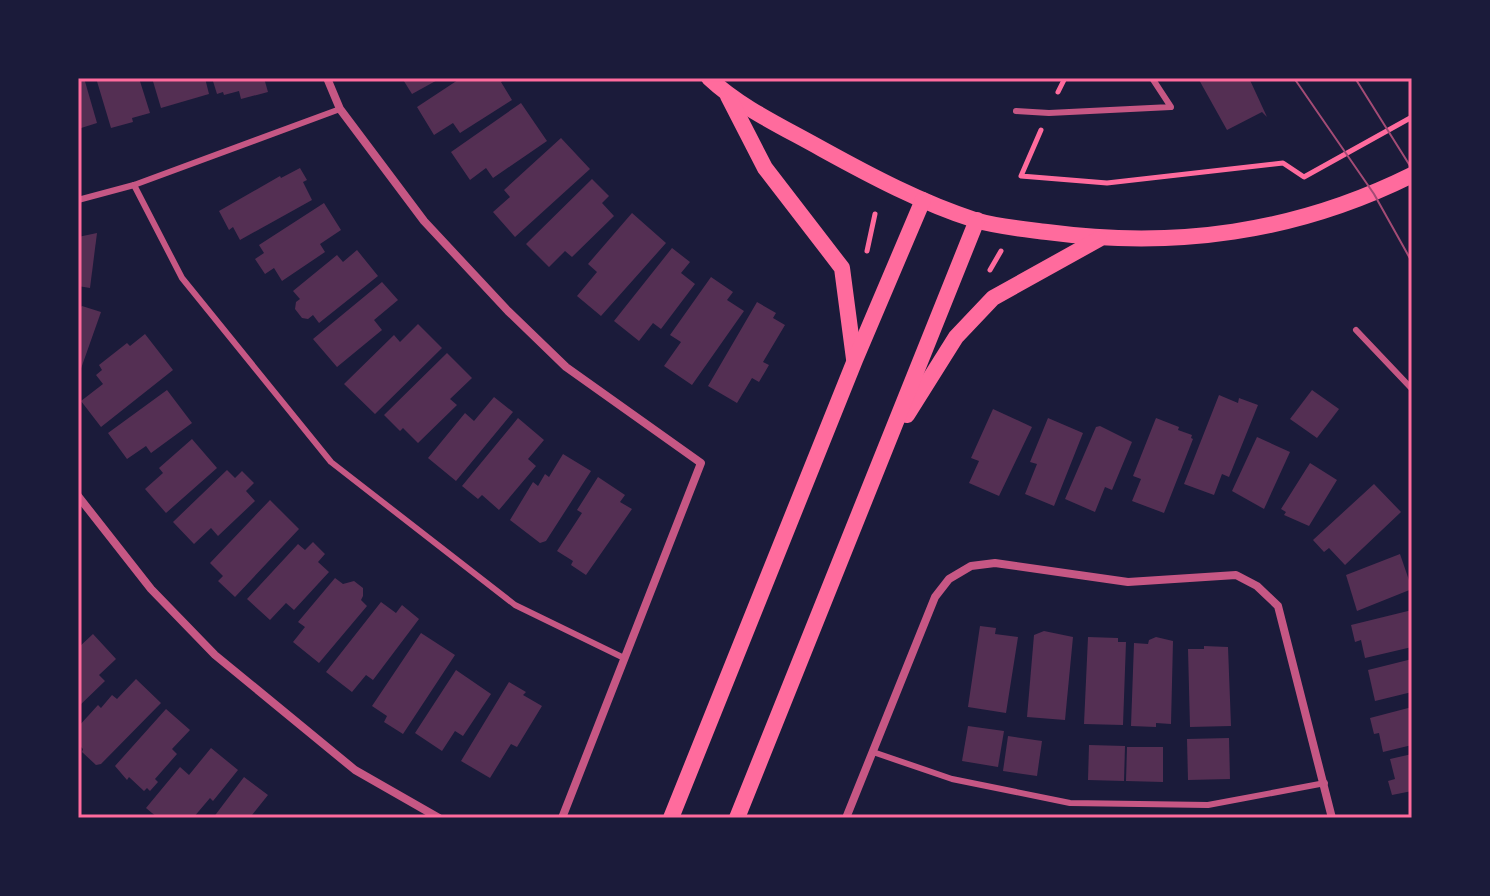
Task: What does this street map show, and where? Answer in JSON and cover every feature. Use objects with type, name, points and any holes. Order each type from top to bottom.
[{"type":"main road","points":[[709,78],[728,96],[861,170],[923,200],[977,220],[1099,239],[1189,238],[1287,223],[1374,194],[1412,175]]},
{"type":"main road","points":[[728,96],[765,168],[842,268],[855,360]]},
{"type":"main road","points":[[671,818],[855,360],[923,200]]},
{"type":"main road","points":[[737,818],[977,220]]},
{"type":"main road","points":[[885,450],[956,337],[993,298],[1099,239]]},
{"type":"street","points":[[327,78],[340,109],[424,221],[508,311],[566,367],[701,463],[562,818]]},
{"type":"street","points":[[78,496],[151,589],[215,655],[355,770],[439,818]]},
{"type":"street","points":[[846,818],[935,597],[949,579],[971,566],[995,563],[1128,582],[1236,575],[1257,586],[1278,606],[1332,818]]},
{"type":"lane","points":[[1016,111],[1049,113],[1171,107],[1152,78]]},
{"type":"lane","points":[[78,200],[134,185],[340,109]]},
{"type":"lane","points":[[134,185],[182,278],[331,462],[515,605],[624,658]]},
{"type":"lane","points":[[1356,330],[1412,389]]},
{"type":"lane","points":[[873,752],[952,779],[1070,803],[1208,805],[1325,783]]},
{"type":"path","points":[[1021,176],[1107,183],[1283,163],[1304,177],[1412,117]]},
{"type":"path","points":[[856,260],[867,251],[875,214]]},
{"type":"path","points":[[867,251],[882,251]]},
{"type":"path","points":[[986,278],[1001,251]]},
{"type":"building","points":[[78,78],[84,78],[97,123],[78,129]]},
{"type":"building","points":[[96,78],[139,78],[150,113],[111,128]]},
{"type":"building","points":[[152,78],[205,78],[209,94],[161,108]]},
{"type":"building","points":[[212,78],[264,78],[268,92],[241,99],[239,91],[217,94]]},
{"type":"building","points":[[402,78],[441,78],[412,94]]},
{"type":"building","points":[[461,78],[506,78],[501,82],[512,100],[460,133],[453,123],[434,135],[417,107]]},
{"type":"building","points":[[1198,78],[1249,78],[1267,117],[1262,112],[1227,130]]},
{"type":"building","points":[[521,103],[547,141],[493,178],[486,168],[470,180],[451,152]]},
{"type":"building","points":[[561,138],[590,169],[515,237],[493,212],[510,197],[504,190]]},
{"type":"building","points":[[300,168],[312,200],[240,240],[233,227],[229,230],[219,211]]},
{"type":"building","points":[[592,179],[609,196],[602,203],[614,216],[572,257],[565,251],[549,267],[526,244]]},
{"type":"building","points":[[324,203],[341,230],[320,244],[325,252],[282,281],[274,268],[265,274],[255,259],[264,253],[259,245]]},
{"type":"building","points":[[632,213],[666,243],[601,316],[577,296],[597,272],[588,264]]},
{"type":"building","points":[[97,233],[90,288],[78,286],[78,237]]},
{"type":"building","points":[[672,248],[690,262],[681,273],[695,284],[661,329],[653,323],[639,341],[614,321]]},
{"type":"building","points":[[357,250],[378,276],[319,323],[313,315],[308,319],[302,318],[295,309],[300,299],[293,291],[337,255],[343,262]]},
{"type":"building","points":[[711,277],[733,292],[727,300],[744,311],[692,385],[664,366],[681,342],[670,335]]},
{"type":"building","points":[[382,282],[398,300],[374,320],[382,330],[337,367],[313,339]]},
{"type":"building","points":[[757,302],[776,313],[773,318],[785,325],[763,362],[769,365],[759,382],[752,378],[737,403],[708,386]]},
{"type":"building","points":[[82,306],[101,312],[78,377],[78,309]]},
{"type":"building","points":[[418,324],[442,348],[375,414],[344,384],[394,335],[400,342]]},
{"type":"building","points":[[145,334],[173,370],[101,427],[81,401],[103,384],[96,375],[102,370],[99,365],[127,343],[130,346]]},
{"type":"building","points":[[447,353],[472,378],[450,399],[457,405],[418,443],[384,415]]},
{"type":"building","points":[[167,390],[192,423],[151,453],[146,446],[127,459],[108,433]]},
{"type":"building","points":[[1312,390],[1339,409],[1317,438],[1290,419]]},
{"type":"building","points":[[1219,395],[1238,403],[1239,398],[1258,405],[1229,477],[1222,474],[1214,495],[1184,484]]},
{"type":"building","points":[[494,397],[513,412],[456,481],[428,458],[465,413],[474,421]]},
{"type":"building","points":[[993,409],[1032,427],[999,496],[969,483],[979,461],[971,458]]},
{"type":"building","points":[[518,418],[544,440],[528,459],[536,466],[499,510],[482,495],[478,499],[462,486]]},
{"type":"building","points":[[1048,418],[1083,433],[1054,506],[1025,494],[1037,464],[1030,462]]},
{"type":"building","points":[[1156,418],[1179,427],[1178,430],[1192,435],[1193,439],[1164,513],[1132,501],[1141,479],[1133,476]]},
{"type":"building","points":[[1100,426],[1132,442],[1112,490],[1105,487],[1095,512],[1065,499],[1096,427]]},
{"type":"building","points":[[1257,437],[1290,452],[1264,509],[1232,491]]},
{"type":"building","points":[[192,439],[217,468],[166,513],[145,489],[163,473],[159,468]]},
{"type":"building","points":[[563,454],[591,471],[546,541],[540,543],[510,520],[533,482],[538,486],[545,474],[549,477]]},
{"type":"building","points":[[1310,463],[1337,480],[1309,526],[1284,515],[1286,512],[1281,509]]},
{"type":"building","points":[[227,470],[235,478],[242,471],[254,483],[246,491],[255,501],[218,536],[211,528],[194,544],[173,522]]},
{"type":"building","points":[[598,477],[625,495],[620,502],[632,509],[586,575],[571,565],[573,561],[557,551],[582,513],[577,510]]},
{"type":"building","points":[[1374,484],[1401,512],[1345,565],[1329,548],[1324,552],[1313,540]]},
{"type":"building","points":[[270,500],[299,529],[235,597],[218,581],[223,576],[210,563]]},
{"type":"building","points":[[313,542],[325,554],[318,562],[329,572],[294,610],[286,603],[270,620],[247,599],[298,544],[305,550]]},
{"type":"building","points":[[1400,554],[1412,589],[1357,611],[1346,575]]},
{"type":"building","points":[[335,578],[343,584],[354,581],[363,588],[361,600],[367,606],[319,663],[293,642],[305,627],[298,622]]},
{"type":"building","points":[[381,602],[396,613],[402,605],[419,619],[373,680],[366,675],[352,692],[326,672]]},
{"type":"building","points":[[1412,610],[1412,647],[1365,658],[1361,640],[1355,642],[1351,625]]},
{"type":"building","points":[[980,626],[996,628],[995,634],[1018,637],[1006,713],[968,707]]},
{"type":"building","points":[[1044,631],[1073,637],[1065,720],[1027,717],[1034,635]]},
{"type":"building","points":[[421,633],[455,655],[403,734],[384,722],[387,716],[372,706]]},
{"type":"building","points":[[93,634],[116,659],[99,675],[105,681],[78,707],[78,648]]},
{"type":"building","points":[[1088,637],[1118,638],[1118,642],[1126,642],[1123,725],[1084,724]]},
{"type":"building","points":[[1156,637],[1173,641],[1171,724],[1131,726],[1134,643],[1148,644]]},
{"type":"building","points":[[1204,646],[1228,647],[1231,726],[1190,727],[1188,649],[1204,649]]},
{"type":"building","points":[[1412,659],[1412,692],[1375,701],[1368,670]]},
{"type":"building","points":[[456,670],[491,694],[463,736],[455,731],[442,751],[415,733]]},
{"type":"building","points":[[136,679],[161,703],[101,764],[96,765],[78,744],[78,727],[98,705],[101,708],[112,695],[117,699]]},
{"type":"building","points":[[509,682],[542,706],[517,747],[511,744],[490,778],[461,761]]},
{"type":"building","points":[[1412,707],[1412,745],[1383,752],[1379,733],[1374,734],[1370,718]]},
{"type":"building","points":[[166,709],[190,730],[172,749],[177,754],[155,779],[158,782],[150,791],[147,788],[144,791],[129,777],[127,780],[115,766]]},
{"type":"building","points":[[968,726],[1004,731],[998,767],[962,761]]},
{"type":"building","points":[[1008,736],[1042,741],[1037,776],[1003,771]]},
{"type":"building","points":[[1229,738],[1230,779],[1188,780],[1187,739]]},
{"type":"building","points":[[1089,745],[1125,746],[1124,781],[1088,780]]},
{"type":"building","points":[[1127,747],[1163,747],[1163,782],[1126,781]]},
{"type":"building","points":[[211,748],[238,770],[213,801],[210,798],[193,818],[158,818],[146,808],[180,767],[189,775]]},
{"type":"building","points":[[1412,754],[1412,791],[1392,795],[1388,781],[1395,779],[1390,759]]},
{"type":"building","points":[[244,777],[268,795],[252,815],[256,818],[213,818]]},
{"type":"tram line","points":[[1294,78],[1374,194],[1412,262]]},
{"type":"tram line","points":[[1355,78],[1412,169]]}]
